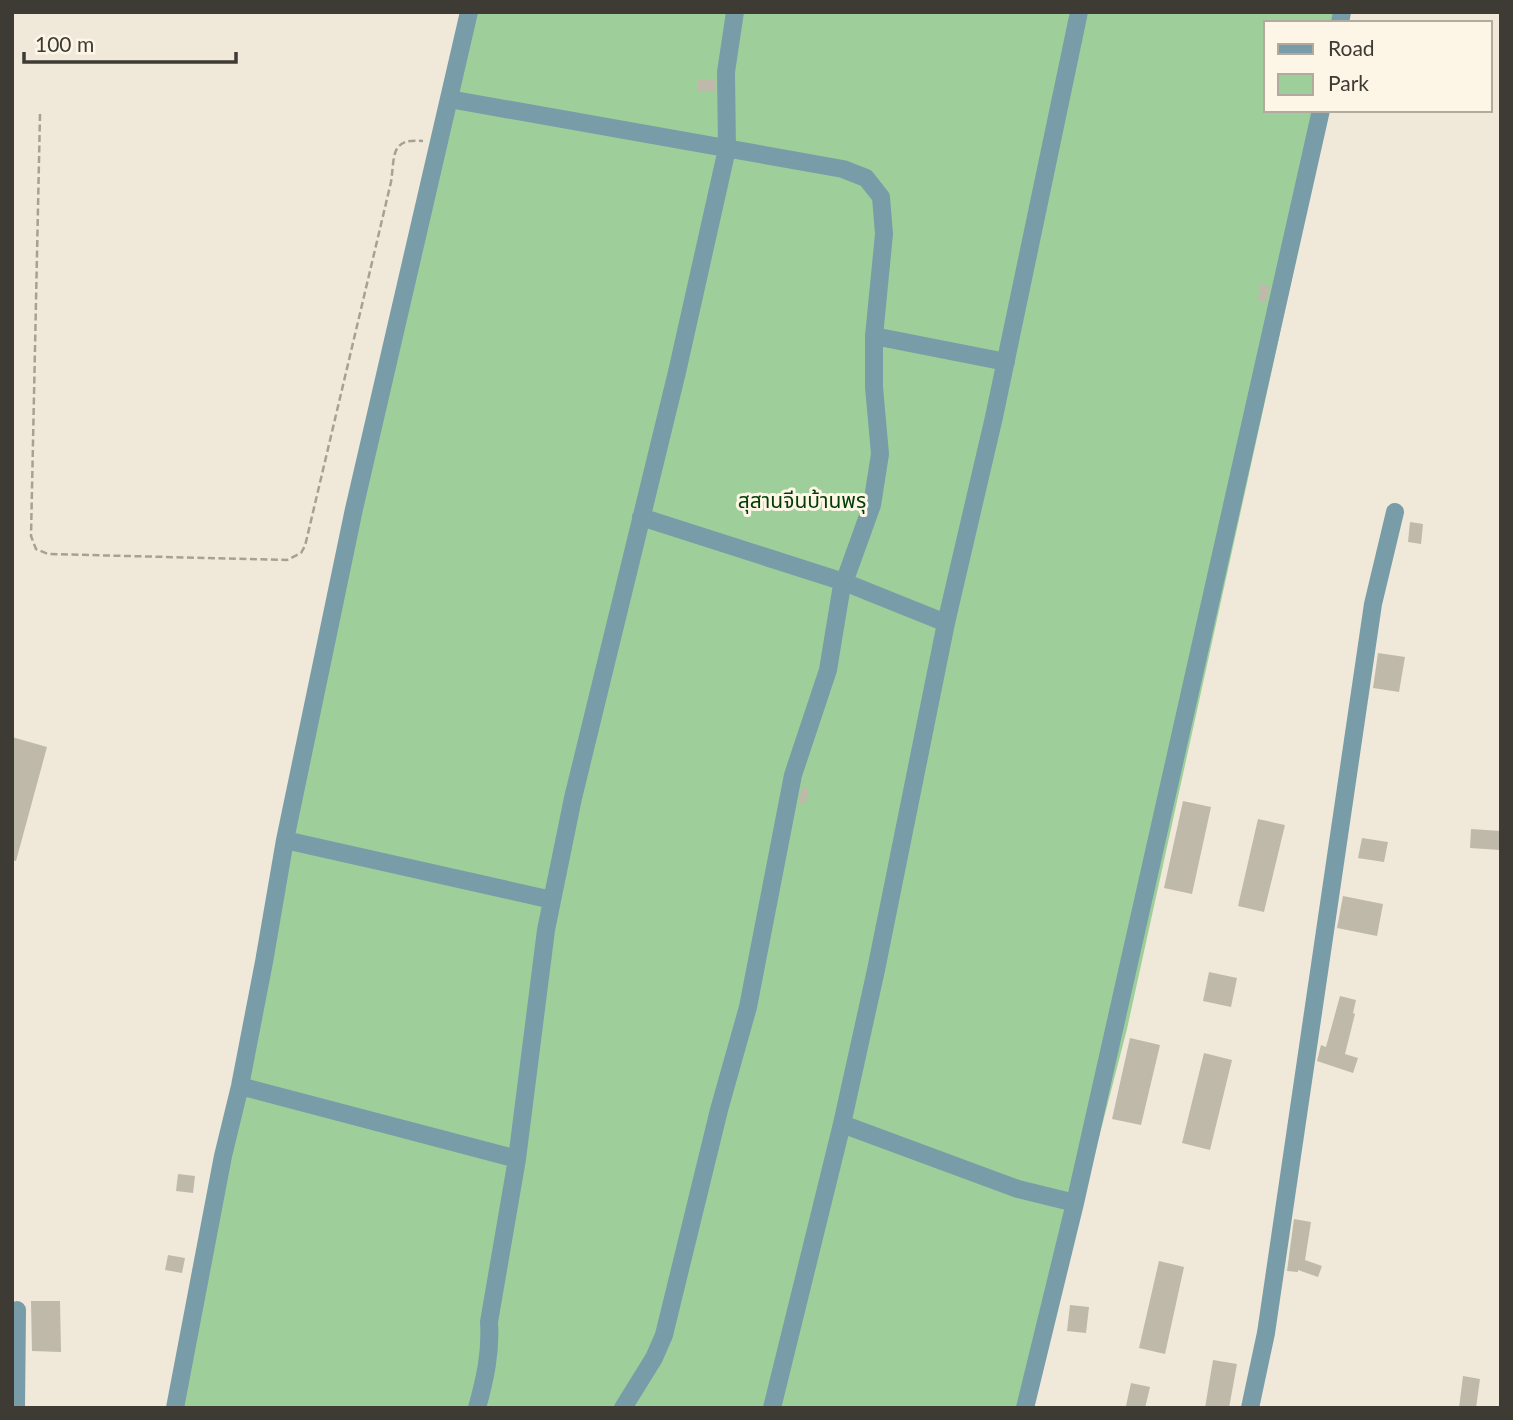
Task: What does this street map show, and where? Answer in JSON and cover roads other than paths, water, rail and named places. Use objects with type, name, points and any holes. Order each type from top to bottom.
[{"type":"street","points":[[175,1408],[221,1168],[240,1086],[285,840],[354,509],[469,12]]},
{"type":"street","points":[[477,1408],[487,1369],[489,1322],[517,1159],[546,930],[576,785],[677,372],[727,149],[726,72],[735,12]]},
{"type":"street","points":[[772,1408],[842,1124],[876,970],[946,623],[1006,362],[1079,12]]},
{"type":"street","points":[[449,99],[843,169],[866,178],[881,197],[884,234],[874,336],[874,387],[880,454],[872,505],[844,582],[828,670],[793,775],[748,1007],[719,1110],[664,1335],[654,1358],[623,1408]]},
{"type":"street","points":[[1025,1408],[1074,1203],[1321,112]]},
{"type":"street","points":[[874,336],[1006,362]]},
{"type":"street","points":[[1250,1408],[1266,1333],[1373,604],[1395,512]]},
{"type":"street","points":[[641,517],[844,582],[946,623]]},
{"type":"street","points":[[285,840],[552,900]]},
{"type":"street","points":[[240,1086],[517,1159]]},
{"type":"street","points":[[842,1124],[1018,1189],[1074,1203]]},
{"type":"street","points":[[16,1408],[17,1310]]},
{"type":"park label","name":"สุสานจีนบ้านพรุ","points":[[802,501]]}]
